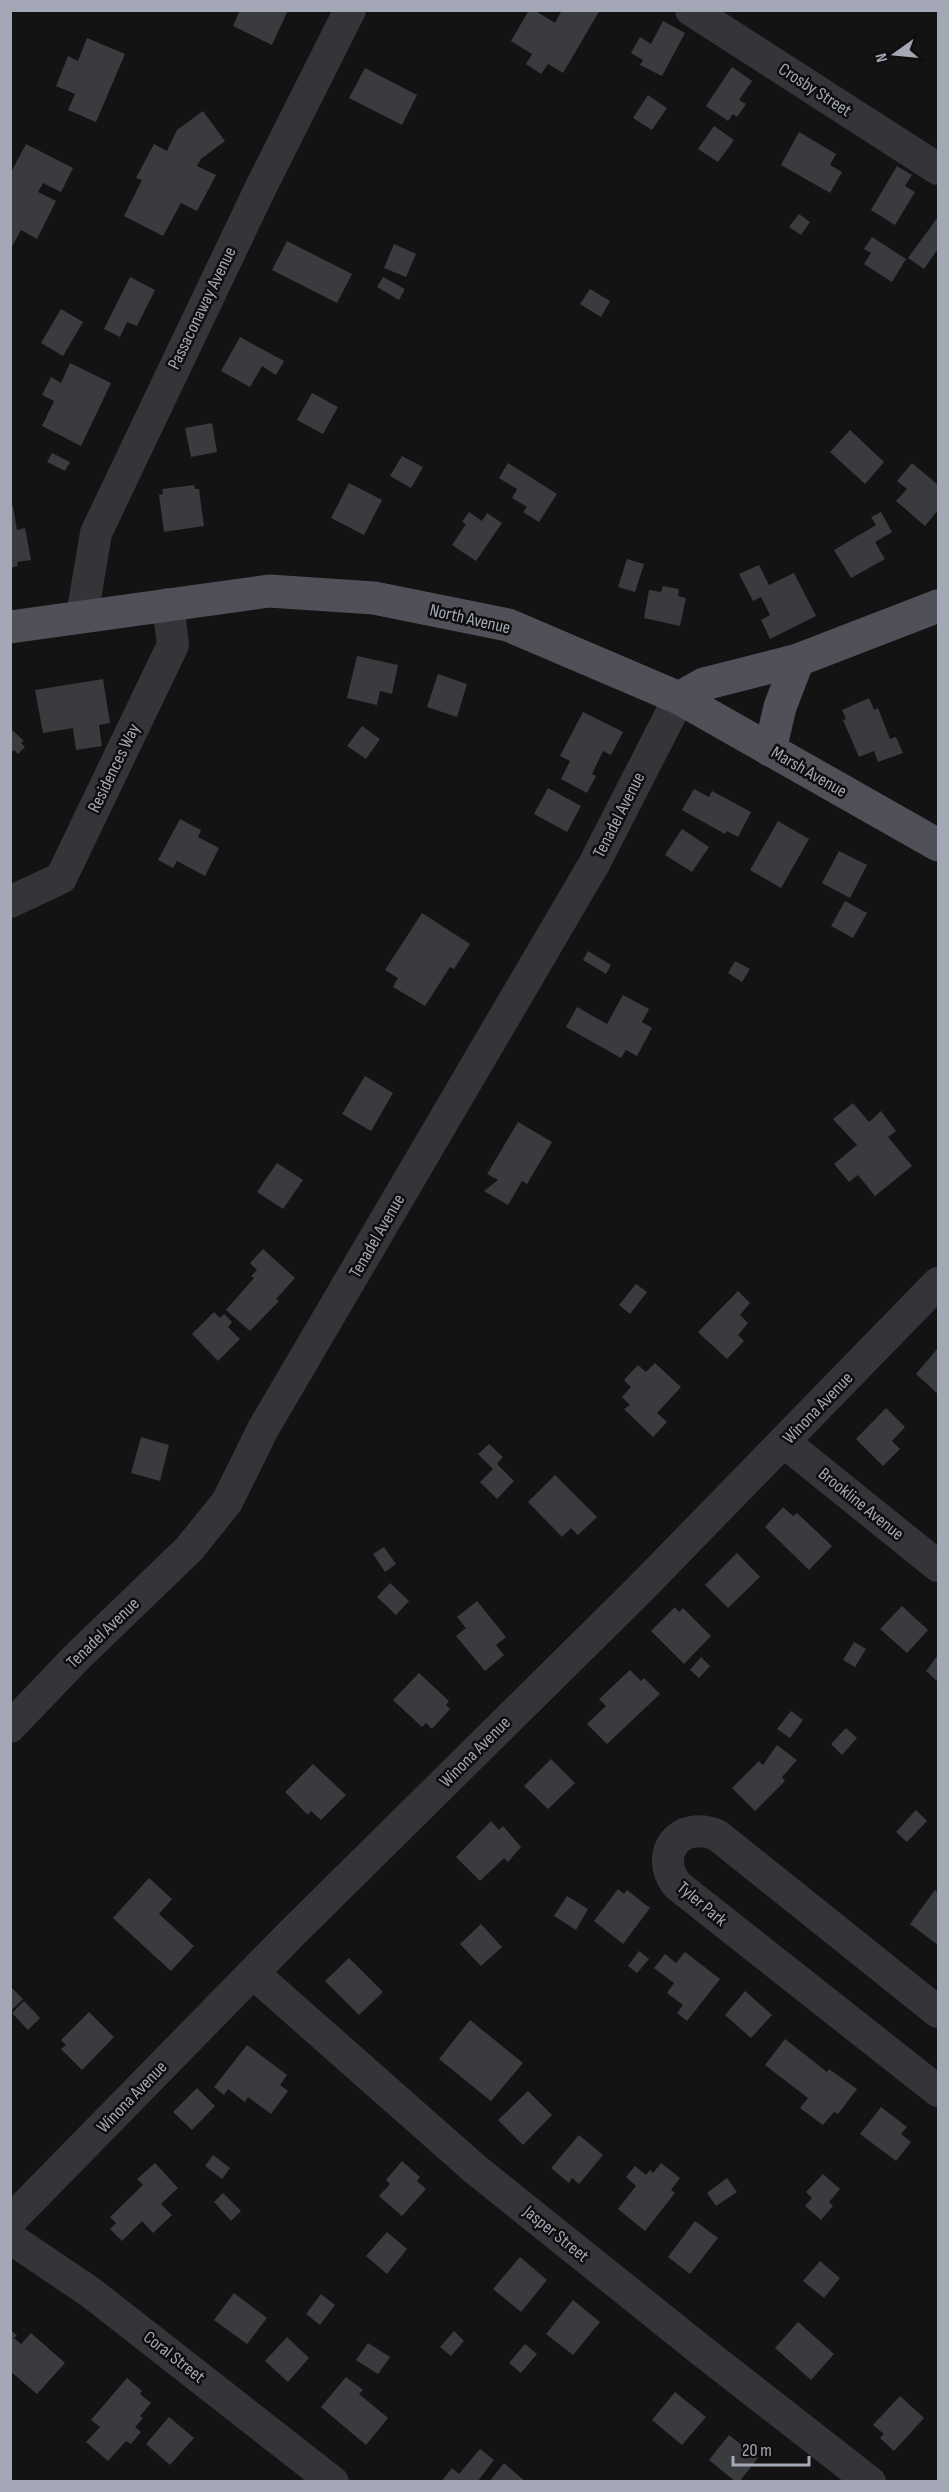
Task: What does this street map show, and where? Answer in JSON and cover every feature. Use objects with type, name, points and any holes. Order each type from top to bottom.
[{"type":"main road","name":"North Avenue","points":[[10,627],[269,591],[374,598],[508,625],[680,698]]},
{"type":"main road","points":[[680,698],[704,684],[798,660],[939,606]]},
{"type":"main road","points":[[770,750],[780,706],[798,660]]},
{"type":"main road","name":"Marsh Avenue","points":[[680,698],[939,845]]},
{"type":"street","name":"Passaconaway Avenue","points":[[82,616],[96,533],[261,187],[350,10]]},
{"type":"street","name":"Crosby Street","points":[[691,10],[939,169]]},
{"type":"street","name":"Residences Way","points":[[10,902],[61,878],[173,645],[168,604]]},
{"type":"street","name":"Tenadel Avenue","points":[[10,1727],[77,1657],[189,1549],[227,1502],[263,1429],[594,864],[680,698]]},
{"type":"street","name":"Winona Avenue","points":[[10,2221],[253,1973],[639,1590],[939,1283]]},
{"type":"street","name":"Brookline Avenue","points":[[784,1442],[939,1566]]},
{"type":"street","name":"Tyler Park","points":[[939,2013],[717,1836],[696,1830],[686,1833],[671,1847],[668,1867],[677,1885],[939,2091]]},
{"type":"street","name":"Jasper Street","points":[[253,1973],[475,2169],[702,2351],[870,2481]]},
{"type":"street","name":"Coral Street","points":[[10,2238],[90,2292],[333,2481]]},
{"type":"building","points":[[240,10],[288,10],[272,45],[233,26]]},
{"type":"building","points":[[529,10],[534,10],[555,23],[562,10],[600,10],[563,73],[548,64],[541,74],[526,64],[532,54],[511,41]]},
{"type":"building","points":[[663,21],[685,33],[662,76],[640,65],[643,60],[631,53],[640,37],[651,44]]},
{"type":"building","points":[[87,38],[125,54],[96,122],[68,110],[75,94],[56,86],[68,56],[78,61]]},
{"type":"building","points":[[732,67],[752,81],[739,100],[746,104],[737,117],[733,114],[728,121],[706,106]]},
{"type":"building","points":[[365,68],[417,95],[402,125],[349,98]]},
{"type":"building","points":[[648,95],[667,108],[652,130],[633,118]]},
{"type":"building","points":[[203,111],[225,141],[201,159],[197,166],[216,175],[197,211],[181,203],[163,236],[124,216],[142,180],[136,178],[154,144],[167,151],[177,130]]},
{"type":"building","points":[[714,126],[734,140],[718,162],[698,149]]},
{"type":"building","points":[[799,132],[836,154],[830,165],[842,172],[830,193],[781,165]]},
{"type":"building","points":[[26,144],[73,168],[61,192],[43,183],[38,192],[56,201],[37,239],[21,230],[10,250],[10,174]]},
{"type":"building","points":[[897,166],[912,175],[905,186],[915,192],[895,225],[871,210]]},
{"type":"building","points":[[799,214],[810,222],[801,235],[789,227]]},
{"type":"building","points":[[938,217],[938,249],[924,269],[908,258]]},
{"type":"building","points":[[872,237],[906,259],[892,282],[864,264],[871,253],[864,249]]},
{"type":"building","points":[[287,241],[352,274],[337,303],[272,270]]},
{"type":"building","points":[[394,244],[416,254],[406,277],[384,268]]},
{"type":"building","points":[[130,277],[155,290],[137,326],[127,322],[120,337],[104,329]]},
{"type":"building","points":[[383,277],[405,289],[399,300],[377,287]]},
{"type":"building","points":[[590,289],[610,301],[601,317],[580,304]]},
{"type":"building","points":[[61,309],[83,322],[63,356],[41,343]]},
{"type":"building","points":[[240,337],[284,361],[276,375],[262,366],[250,387],[221,371]]},
{"type":"building","points":[[70,363],[111,383],[81,446],[42,426],[54,401],[42,395],[51,377],[61,383]]},
{"type":"building","points":[[312,393],[338,407],[323,434],[297,420]]},
{"type":"building","points":[[212,423],[217,452],[191,457],[185,428]]},
{"type":"building","points":[[850,430],[884,462],[865,484],[830,452]]},
{"type":"building","points":[[52,453],[70,462],[65,471],[47,462]]},
{"type":"building","points":[[402,456],[423,467],[411,488],[390,476]]},
{"type":"building","points":[[508,463],[557,494],[539,522],[523,512],[527,507],[512,498],[517,489],[499,478]]},
{"type":"building","points":[[912,463],[938,485],[938,510],[925,526],[896,501],[907,489],[897,481]]},
{"type":"building","points":[[349,483],[382,500],[364,535],[331,518]]},
{"type":"building","points":[[194,485],[195,489],[199,489],[204,526],[164,532],[159,495],[163,494],[162,489]]},
{"type":"building","points":[[13,506],[17,530],[25,528],[31,560],[17,562],[18,566],[10,568],[10,507]]},
{"type":"building","points":[[469,512],[482,521],[487,513],[502,523],[476,561],[452,545],[466,524],[462,522]]},
{"type":"building","points":[[881,512],[892,532],[875,542],[885,559],[851,578],[834,550],[876,525],[871,517]]},
{"type":"building","points":[[627,559],[644,564],[635,592],[618,587]]},
{"type":"building","points":[[759,565],[769,585],[794,573],[816,616],[770,639],[761,620],[770,615],[761,597],[753,601],[739,574]]},
{"type":"building","points":[[663,586],[679,589],[678,596],[686,598],[680,626],[644,618],[649,590],[661,592]]},
{"type":"building","points":[[357,656],[398,665],[392,694],[380,691],[377,705],[347,698]]},
{"type":"building","points":[[438,674],[467,684],[457,717],[427,707]]},
{"type":"building","points":[[103,679],[110,723],[99,725],[102,746],[76,750],[73,728],[43,733],[35,690]]},
{"type":"building","points":[[869,698],[874,710],[878,708],[890,739],[896,737],[903,753],[878,762],[874,751],[859,757],[843,720],[846,719],[842,710]]},
{"type":"building","points":[[583,712],[623,732],[611,755],[603,751],[592,774],[596,776],[587,793],[561,779],[570,761],[560,756]]},
{"type":"building","points":[[362,726],[380,739],[366,759],[347,746]]},
{"type":"building","points":[[10,728],[24,741],[21,743],[25,747],[18,754],[14,750],[10,754]]},
{"type":"building","points":[[548,788],[581,806],[567,832],[534,814]]},
{"type":"building","points":[[694,789],[709,797],[712,791],[751,812],[738,837],[727,831],[725,834],[682,810]]},
{"type":"building","points":[[180,819],[201,830],[198,837],[219,848],[205,876],[177,861],[173,868],[158,860]]},
{"type":"building","points":[[778,821],[809,839],[781,888],[750,870]]},
{"type":"building","points":[[682,829],[709,847],[692,872],[665,855]]},
{"type":"building","points":[[839,851],[867,865],[850,898],[822,883]]},
{"type":"building","points":[[845,901],[867,913],[853,938],[831,926]]},
{"type":"building","points":[[422,913],[470,944],[454,969],[450,967],[425,1006],[393,987],[398,978],[385,970]]},
{"type":"building","points":[[588,951],[611,965],[606,974],[583,960]]},
{"type":"building","points":[[735,961],[750,969],[742,982],[728,973]]},
{"type":"building","points":[[623,995],[649,1009],[642,1022],[652,1028],[637,1056],[626,1050],[621,1058],[566,1027],[577,1007],[607,1024]]},
{"type":"building","points":[[365,1076],[393,1093],[371,1131],[342,1114]]},
{"type":"building","points":[[853,1103],[869,1122],[881,1111],[896,1131],[888,1137],[912,1166],[875,1196],[858,1175],[849,1182],[834,1164],[857,1145],[833,1119]]},
{"type":"building","points":[[518,1122],[552,1142],[527,1184],[522,1181],[508,1205],[484,1191],[498,1180],[487,1174]]},
{"type":"building","points":[[277,1163],[303,1180],[283,1209],[257,1192]]},
{"type":"building","points":[[263,1249],[295,1278],[276,1299],[279,1301],[250,1331],[226,1310],[254,1278],[251,1276],[257,1270],[250,1263]]},
{"type":"building","points":[[636,1284],[647,1292],[630,1314],[619,1305]]},
{"type":"building","points":[[738,1291],[750,1303],[740,1315],[748,1323],[738,1335],[744,1341],[727,1359],[698,1332]]},
{"type":"building","points":[[214,1312],[220,1318],[224,1314],[232,1322],[228,1327],[240,1339],[218,1361],[192,1334]]},
{"type":"building","points":[[938,1348],[938,1394],[916,1374]]},
{"type":"building","points":[[655,1363],[681,1387],[657,1413],[667,1422],[653,1437],[624,1409],[630,1405],[622,1397],[631,1387],[624,1380],[638,1365],[646,1372]]},
{"type":"building","points":[[886,1408],[905,1427],[892,1441],[900,1449],[883,1466],[856,1439]]},
{"type":"building","points":[[141,1437],[169,1445],[160,1481],[131,1473]]},
{"type":"building","points":[[489,1444],[503,1457],[497,1464],[514,1481],[497,1499],[480,1482],[493,1469],[478,1454]]},
{"type":"building","points":[[555,1475],[597,1517],[578,1535],[571,1528],[562,1537],[528,1502]]},
{"type":"building","points":[[783,1507],[793,1516],[797,1513],[832,1546],[809,1570],[765,1527]]},
{"type":"building","points":[[384,1547],[396,1564],[385,1572],[373,1554]]},
{"type":"building","points":[[737,1553],[760,1577],[728,1608],[705,1585]]},
{"type":"building","points":[[390,1583],[409,1601],[396,1615],[377,1597]]},
{"type":"building","points":[[477,1601],[506,1637],[496,1645],[504,1655],[485,1671],[456,1636],[466,1628],[457,1617]]},
{"type":"building","points":[[902,1606],[928,1630],[907,1653],[880,1629]]},
{"type":"building","points":[[675,1607],[679,1612],[683,1608],[711,1636],[684,1664],[651,1631]]},
{"type":"building","points":[[854,1642],[866,1649],[855,1667],[843,1660]]},
{"type":"building","points":[[938,1655],[938,1682],[926,1671]]},
{"type":"building","points":[[701,1657],[710,1666],[699,1678],[690,1670]]},
{"type":"building","points":[[630,1670],[641,1681],[644,1678],[660,1694],[607,1744],[587,1724],[606,1706],[599,1699]]},
{"type":"building","points":[[419,1673],[449,1701],[446,1705],[450,1709],[432,1729],[426,1723],[422,1727],[393,1700]]},
{"type":"building","points":[[791,1711],[803,1720],[790,1738],[777,1729]]},
{"type":"building","points":[[846,1728],[857,1738],[842,1755],[831,1744]]},
{"type":"building","points":[[777,1745],[797,1760],[782,1777],[785,1781],[755,1811],[732,1788],[759,1761],[763,1765]]},
{"type":"building","points":[[551,1759],[575,1783],[548,1809],[524,1786]]},
{"type":"building","points":[[313,1764],[346,1795],[321,1820],[311,1811],[308,1815],[285,1792]]},
{"type":"building","points":[[916,1810],[927,1821],[907,1842],[896,1832]]},
{"type":"building","points":[[491,1821],[499,1830],[503,1826],[521,1847],[508,1862],[504,1858],[480,1881],[456,1857]]},
{"type":"building","points":[[149,1878],[172,1899],[159,1914],[194,1946],[171,1971],[113,1918]]},
{"type":"building","points":[[618,1889],[624,1894],[627,1890],[650,1908],[623,1944],[594,1921]]},
{"type":"building","points":[[935,1890],[938,1893],[938,1945],[910,1924]]},
{"type":"building","points":[[567,1896],[588,1909],[576,1930],[554,1916]]},
{"type":"building","points":[[481,1924],[502,1947],[481,1966],[460,1944]]},
{"type":"building","points":[[639,1951],[649,1959],[637,1973],[628,1966]]},
{"type":"building","points":[[685,1952],[720,1979],[687,2021],[677,2013],[683,2005],[667,1993],[674,1983],[654,1968],[665,1954],[676,1963]]},
{"type":"building","points":[[349,1958],[383,1992],[359,2015],[325,1981]]},
{"type":"building","points":[[10,1986],[23,1999],[10,2012]]},
{"type":"building","points":[[745,1991],[772,2015],[751,2038],[725,2015]]},
{"type":"building","points":[[24,2001],[40,2018],[28,2030],[12,2013]]},
{"type":"building","points":[[89,2012],[114,2037],[82,2070],[61,2049],[66,2045],[61,2040]]},
{"type":"building","points":[[470,2020],[523,2063],[491,2101],[439,2059]]},
{"type":"building","points":[[785,2039],[827,2072],[829,2069],[857,2089],[838,2114],[834,2112],[823,2125],[800,2108],[808,2098],[765,2065]]},
{"type":"building","points":[[247,2045],[287,2075],[280,2085],[288,2091],[271,2114],[248,2097],[245,2102],[228,2089],[224,2095],[214,2087]]},
{"type":"building","points":[[197,2088],[215,2106],[192,2130],[173,2112]]},
{"type":"building","points":[[528,2091],[552,2115],[523,2145],[498,2120]]},
{"type":"building","points":[[881,2107],[907,2127],[901,2134],[911,2142],[896,2161],[860,2134]]},
{"type":"building","points":[[579,2135],[603,2155],[579,2184],[572,2178],[569,2183],[551,2168]]},
{"type":"building","points":[[213,2155],[230,2168],[222,2179],[205,2166]]},
{"type":"building","points":[[402,2161],[420,2177],[417,2181],[426,2189],[402,2216],[379,2196],[390,2184],[386,2180]]},
{"type":"building","points":[[155,2163],[178,2188],[161,2204],[172,2215],[153,2233],[142,2221],[122,2241],[110,2229],[116,2223],[110,2217],[143,2185],[137,2179]]},
{"type":"building","points":[[661,2163],[680,2178],[671,2190],[675,2193],[645,2231],[618,2209],[636,2186],[626,2177],[635,2166],[646,2175],[650,2170],[653,2173]]},
{"type":"building","points":[[823,2174],[840,2189],[829,2202],[833,2206],[821,2220],[805,2206],[812,2198],[806,2192]]},
{"type":"building","points":[[727,2178],[737,2192],[716,2206],[707,2193]]},
{"type":"building","points":[[223,2193],[241,2211],[231,2221],[214,2202]]},
{"type":"building","points":[[695,2221],[718,2238],[690,2274],[668,2257]]},
{"type":"building","points":[[387,2232],[407,2249],[387,2274],[366,2256]]},
{"type":"building","points":[[520,2257],[547,2280],[521,2312],[493,2289]]},
{"type":"building","points":[[820,2261],[840,2278],[824,2298],[803,2281]]},
{"type":"building","points":[[234,2293],[267,2318],[247,2344],[214,2320]]},
{"type":"building","points":[[321,2294],[335,2305],[320,2325],[306,2314]]},
{"type":"building","points":[[573,2300],[600,2322],[573,2355],[546,2334]]},
{"type":"building","points":[[798,2322],[834,2354],[811,2380],[775,2348]]},
{"type":"building","points":[[10,2330],[17,2335],[14,2338],[21,2344],[31,2333],[65,2363],[37,2394],[10,2371]]},
{"type":"building","points":[[454,2331],[464,2341],[451,2356],[440,2347]]},
{"type":"building","points":[[287,2337],[309,2358],[288,2382],[265,2361]]},
{"type":"building","points":[[368,2343],[390,2357],[378,2374],[356,2360]]},
{"type":"building","points":[[525,2344],[537,2354],[521,2373],[509,2363]]},
{"type":"building","points":[[346,2377],[363,2390],[359,2394],[388,2418],[366,2445],[321,2407]]},
{"type":"building","points":[[127,2378],[142,2391],[140,2394],[151,2403],[140,2416],[143,2418],[135,2427],[141,2432],[131,2444],[126,2441],[108,2461],[86,2442],[100,2427],[91,2420]]},
{"type":"building","points":[[675,2392],[706,2417],[682,2445],[652,2420]]},
{"type":"building","points":[[900,2396],[924,2418],[894,2451],[880,2438],[884,2434],[873,2425]]},
{"type":"building","points":[[169,2417],[194,2438],[170,2465],[146,2444]]},
{"type":"building","points":[[729,2435],[758,2458],[739,2482],[709,2460]]},
{"type":"building","points":[[480,2449],[494,2460],[477,2482],[441,2482],[452,2468],[459,2474]]},
{"type":"building","points":[[504,2463],[526,2482],[489,2482]]}]
